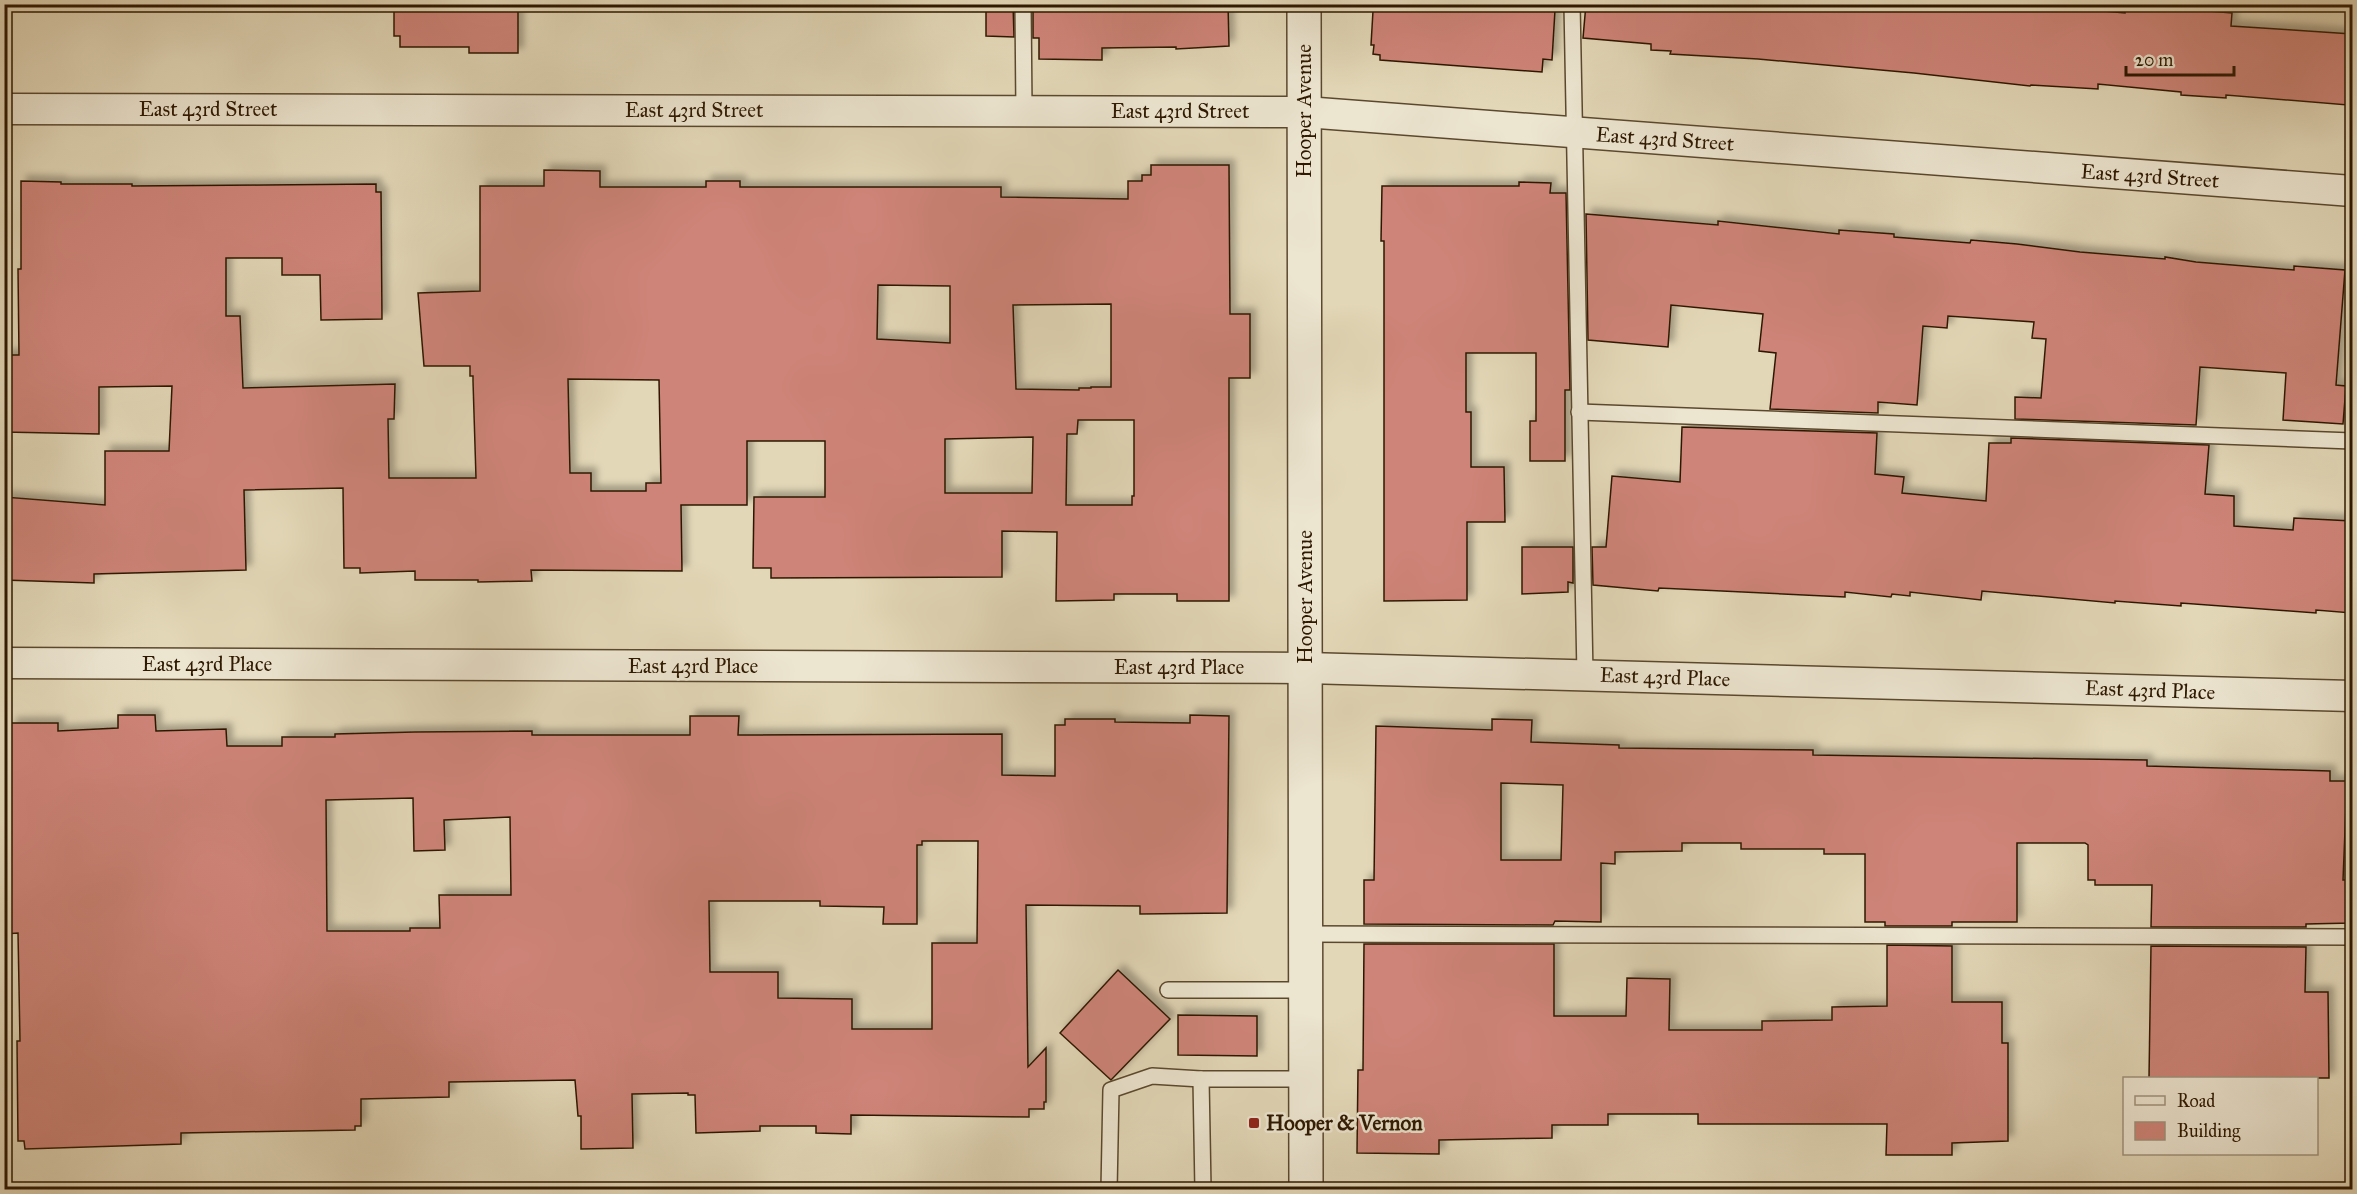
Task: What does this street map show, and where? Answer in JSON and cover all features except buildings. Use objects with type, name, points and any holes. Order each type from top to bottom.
[{"type":"street","name":"Hooper Avenue","points":[[1304,4],[1306,1190]]},
{"type":"street","name":"East 43rd Street","points":[[4,109],[1305,112],[2352,191]]},
{"type":"street","name":"East 43rd Place","points":[[4,663],[1306,668],[2352,696]]},
{"type":"lane","points":[[1023,4],[1024,111]]},
{"type":"lane","points":[[1572,4],[1585,675]]},
{"type":"lane","points":[[1579,412],[2352,441]]},
{"type":"lane","points":[[1306,934],[2352,937]]},
{"type":"lane","points":[[1168,990],[1306,990]]},
{"type":"lane","points":[[1109,1190],[1111,1090],[1152,1076],[1201,1079],[1306,1079]]},
{"type":"lane","points":[[1201,1079],[1203,1190]]},
{"type":"place","name":"Hooper & Vernon","points":[[1254,1123]]}]
